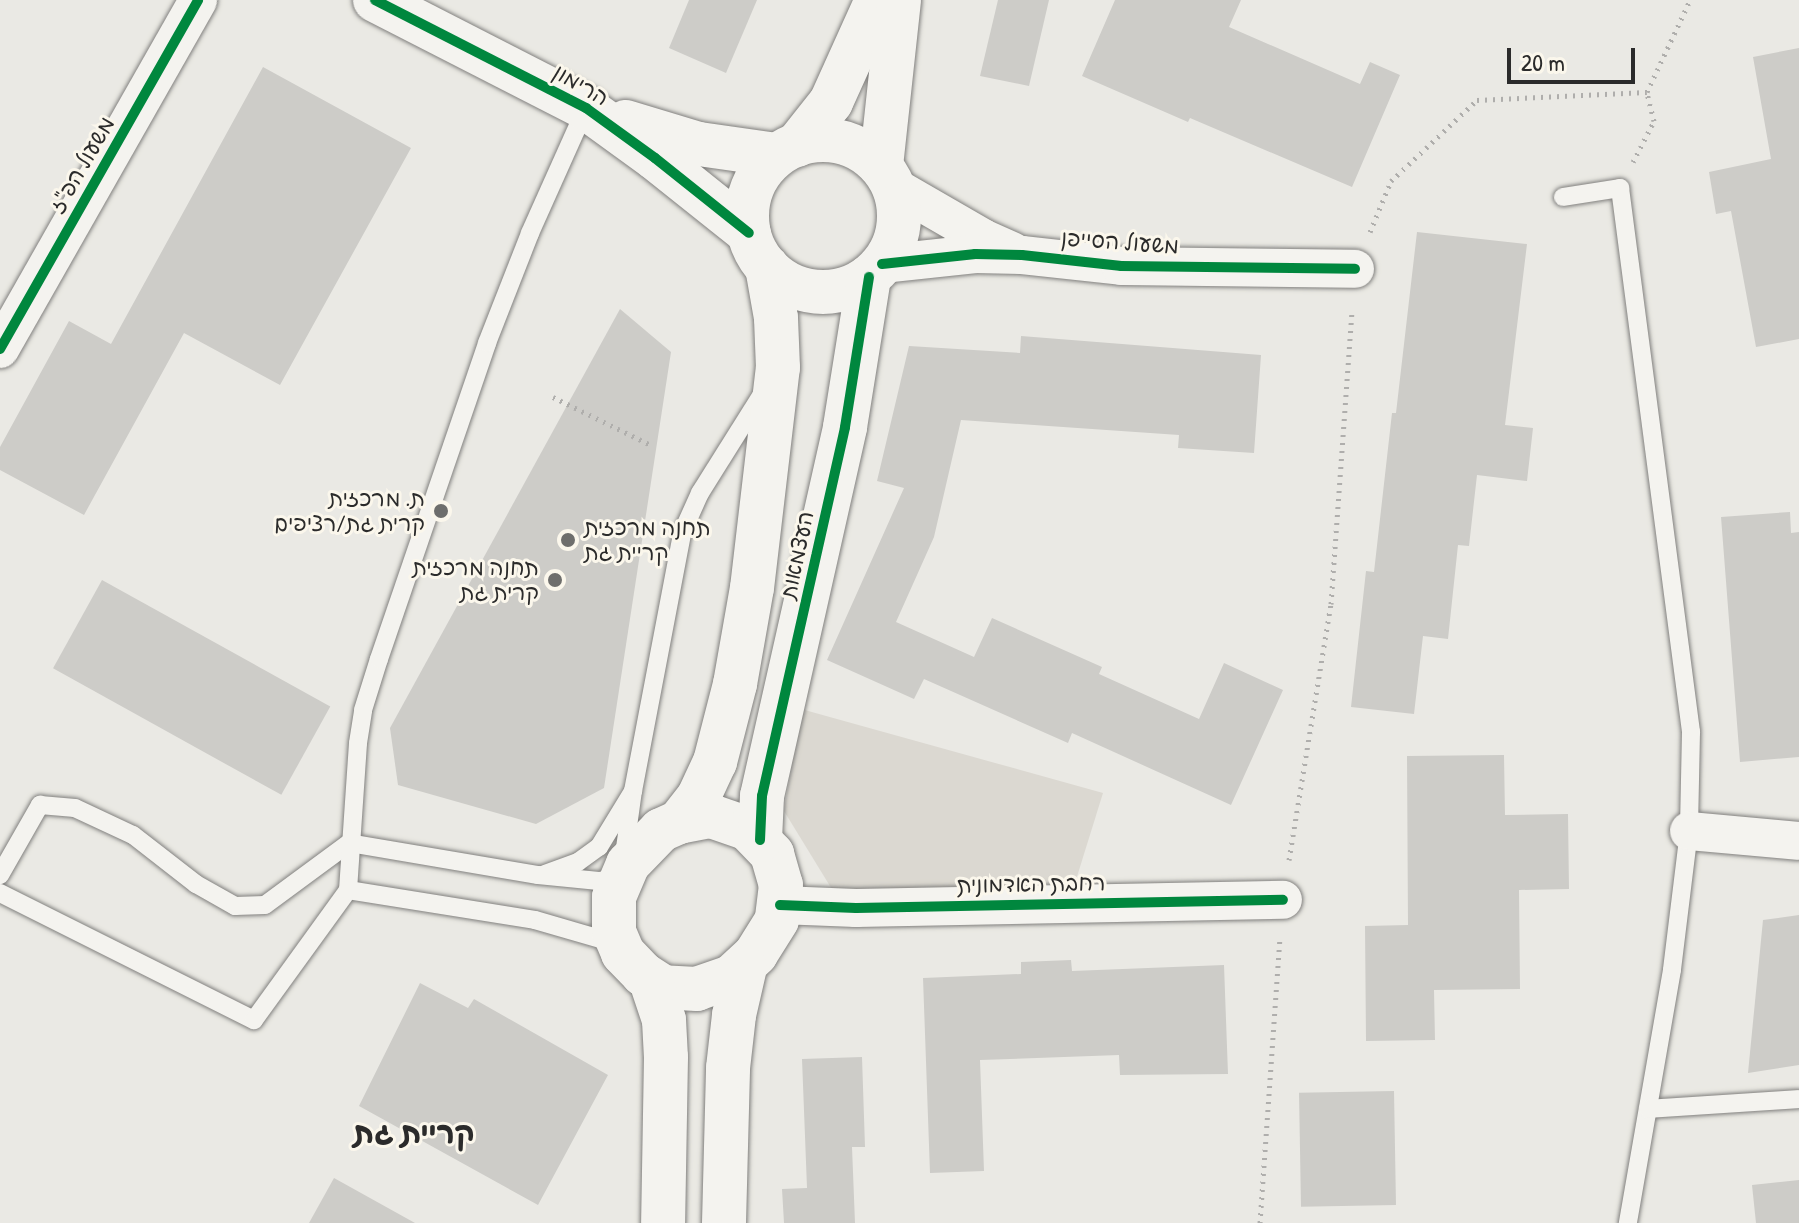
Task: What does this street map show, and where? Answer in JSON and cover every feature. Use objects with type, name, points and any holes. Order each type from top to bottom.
[{"type":"street","name":"משעול הפ\"ז","points":[[0,349],[198,0]]},
{"type":"street","points":[[877,0],[831,102],[751,190],[747,211],[758,250],[784,282],[805,290],[827,292],[849,287],[876,270],[893,246],[898,226],[887,176],[899,0]]},
{"type":"street","name":"הרימון","points":[[400,5],[586,108],[655,158],[758,250]]},
{"type":"street","name":"הרימון","points":[[586,108],[699,144],[787,150]]},
{"type":"street","points":[[787,150],[819,140],[843,142],[864,151],[887,176]]},
{"type":"street","name":"משעול הסייפן","points":[[887,176],[983,238],[1022,255]]},
{"type":"street","name":"העצמאות","points":[[679,822],[699,796],[715,762],[735,684],[752,588],[778,368],[776,318],[758,250]]},
{"type":"street","name":"משעול הסייפן","points":[[876,270],[975,254],[1022,255],[1121,266],[1355,269]]},
{"type":"street","name":"העצמאות","points":[[760,840],[762,796],[845,427],[876,270]]},
{"type":"street","points":[[711,816],[731,821],[760,840],[772,854],[778,870],[780,905],[770,937],[745,967],[731,977],[697,989],[663,987],[631,964],[618,944],[613,916],[621,877],[638,851],[661,830],[679,822],[711,816]]},
{"type":"street","points":[[1689,831],[1799,841]]},
{"type":"street","name":"רחבת האדמונית","points":[[780,905],[856,908],[1283,900]]},
{"type":"street","points":[[724,1223],[728,1068],[734,1015],[745,967]]},
{"type":"street","points":[[651,981],[664,1020],[666,1057],[663,1223]]},
{"type":"lane","points":[[0,893],[254,1020],[348,890],[349,843],[363,710],[508,287],[586,108]]},
{"type":"lane","points":[[1563,197],[1620,188],[1691,732],[1689,831],[1672,970],[1628,1223]]},
{"type":"lane","points":[[0,875],[40,805],[75,808],[133,835],[196,884],[235,906],[265,905],[349,843],[575,880],[621,877],[633,791],[682,533],[700,493],[778,368]]},
{"type":"lane","points":[[538,875],[556,872],[599,847],[633,791]]},
{"type":"lane","points":[[348,890],[535,920],[618,944]]},
{"type":"lane","points":[[1648,1109],[1799,1099]]},
{"type":"path","points":[[1620,188],[1654,121],[1647,92],[1690,0]]},
{"type":"path","points":[[1260,1223],[1283,900],[1331,604],[1355,269],[1391,181],[1477,100],[1647,92]]},
{"type":"path","points":[[553,397],[651,445]]},
{"type":"shaded area","points":[[801,709],[1103,793],[1075,883],[833,891],[784,811]]},
{"type":"building","points":[[689,0],[757,0],[726,73],[669,48]]},
{"type":"building","points":[[998,0],[1049,0],[1029,86],[980,76]]},
{"type":"building","points":[[1115,0],[1241,0],[1229,27],[1360,84],[1370,62],[1400,75],[1352,187],[1082,76]]},
{"type":"building","points":[[1799,48],[1799,339],[1756,347],[1731,211],[1716,214],[1709,172],[1771,159],[1753,57]]},
{"type":"building","points":[[263,67],[411,148],[280,385],[184,333],[84,515],[0,470],[0,447],[69,321],[111,344]]},
{"type":"building","points":[[1417,232],[1527,244],[1505,425],[1533,428],[1527,481],[1477,475],[1469,546],[1458,545],[1448,639],[1423,636],[1414,714],[1351,707],[1366,571],[1374,572]]},
{"type":"building","name":"תחנה מרכזית קריית גת","points":[[620,309],[671,352],[604,788],[536,824],[398,785],[390,728]]},
{"type":"building","points":[[1021,336],[1261,355],[1254,453],[1178,448],[1179,435],[961,420],[934,537],[896,622],[974,657],[992,618],[1102,667],[1099,674],[1199,719],[1224,663],[1283,690],[1231,805],[1072,733],[1068,743],[924,679],[914,699],[827,660],[904,488],[877,481],[909,346],[1020,353]]},
{"type":"building","points":[[1790,512],[1791,533],[1799,532],[1799,757],[1740,762],[1721,517]]},
{"type":"building","points":[[102,580],[330,707],[281,795],[53,668]]},
{"type":"building","points":[[1504,755],[1505,815],[1568,814],[1569,889],[1519,890],[1520,989],[1434,990],[1435,1040],[1366,1041],[1365,926],[1408,925],[1407,756]]},
{"type":"building","points":[[1799,915],[1799,1065],[1748,1073],[1763,920]]},
{"type":"building","points":[[1071,960],[1072,971],[1224,965],[1228,1074],[1120,1075],[1119,1055],[980,1060],[984,1171],[930,1173],[923,978],[1021,974],[1021,962]]},
{"type":"building","points":[[420,983],[468,1008],[474,999],[608,1075],[538,1205],[359,1106]]},
{"type":"building","points":[[862,1057],[865,1147],[852,1147],[855,1223],[784,1223],[782,1189],[807,1188],[802,1059]]},
{"type":"building","points":[[1394,1091],[1396,1205],[1301,1207],[1299,1093]]},
{"type":"building","points":[[334,1178],[415,1223],[309,1223]]},
{"type":"building","points":[[1799,1180],[1799,1223],[1756,1223],[1752,1185]]},
{"type":"cycle path","points":[[0,349],[198,0]]},
{"type":"cycle path","points":[[375,0],[586,108],[749,233]]},
{"type":"cycle path","points":[[882,264],[975,254],[1022,255],[1121,266],[1355,269]]},
{"type":"cycle path","points":[[760,840],[762,796],[845,427],[869,277]]},
{"type":"cycle path","points":[[780,905],[856,908],[1283,900]]},
{"type":"place","name":"ת. מרכזית קרית גת/רציפים","points":[[441,511]]},
{"type":"place","name":"תחנה מרכזית קריית גת","points":[[568,540]]},
{"type":"place","name":"תחנה מרכזית קרית גת","points":[[555,580]]},
{"type":"district","name":"קריית גת","points":[[414,1132]]}]
